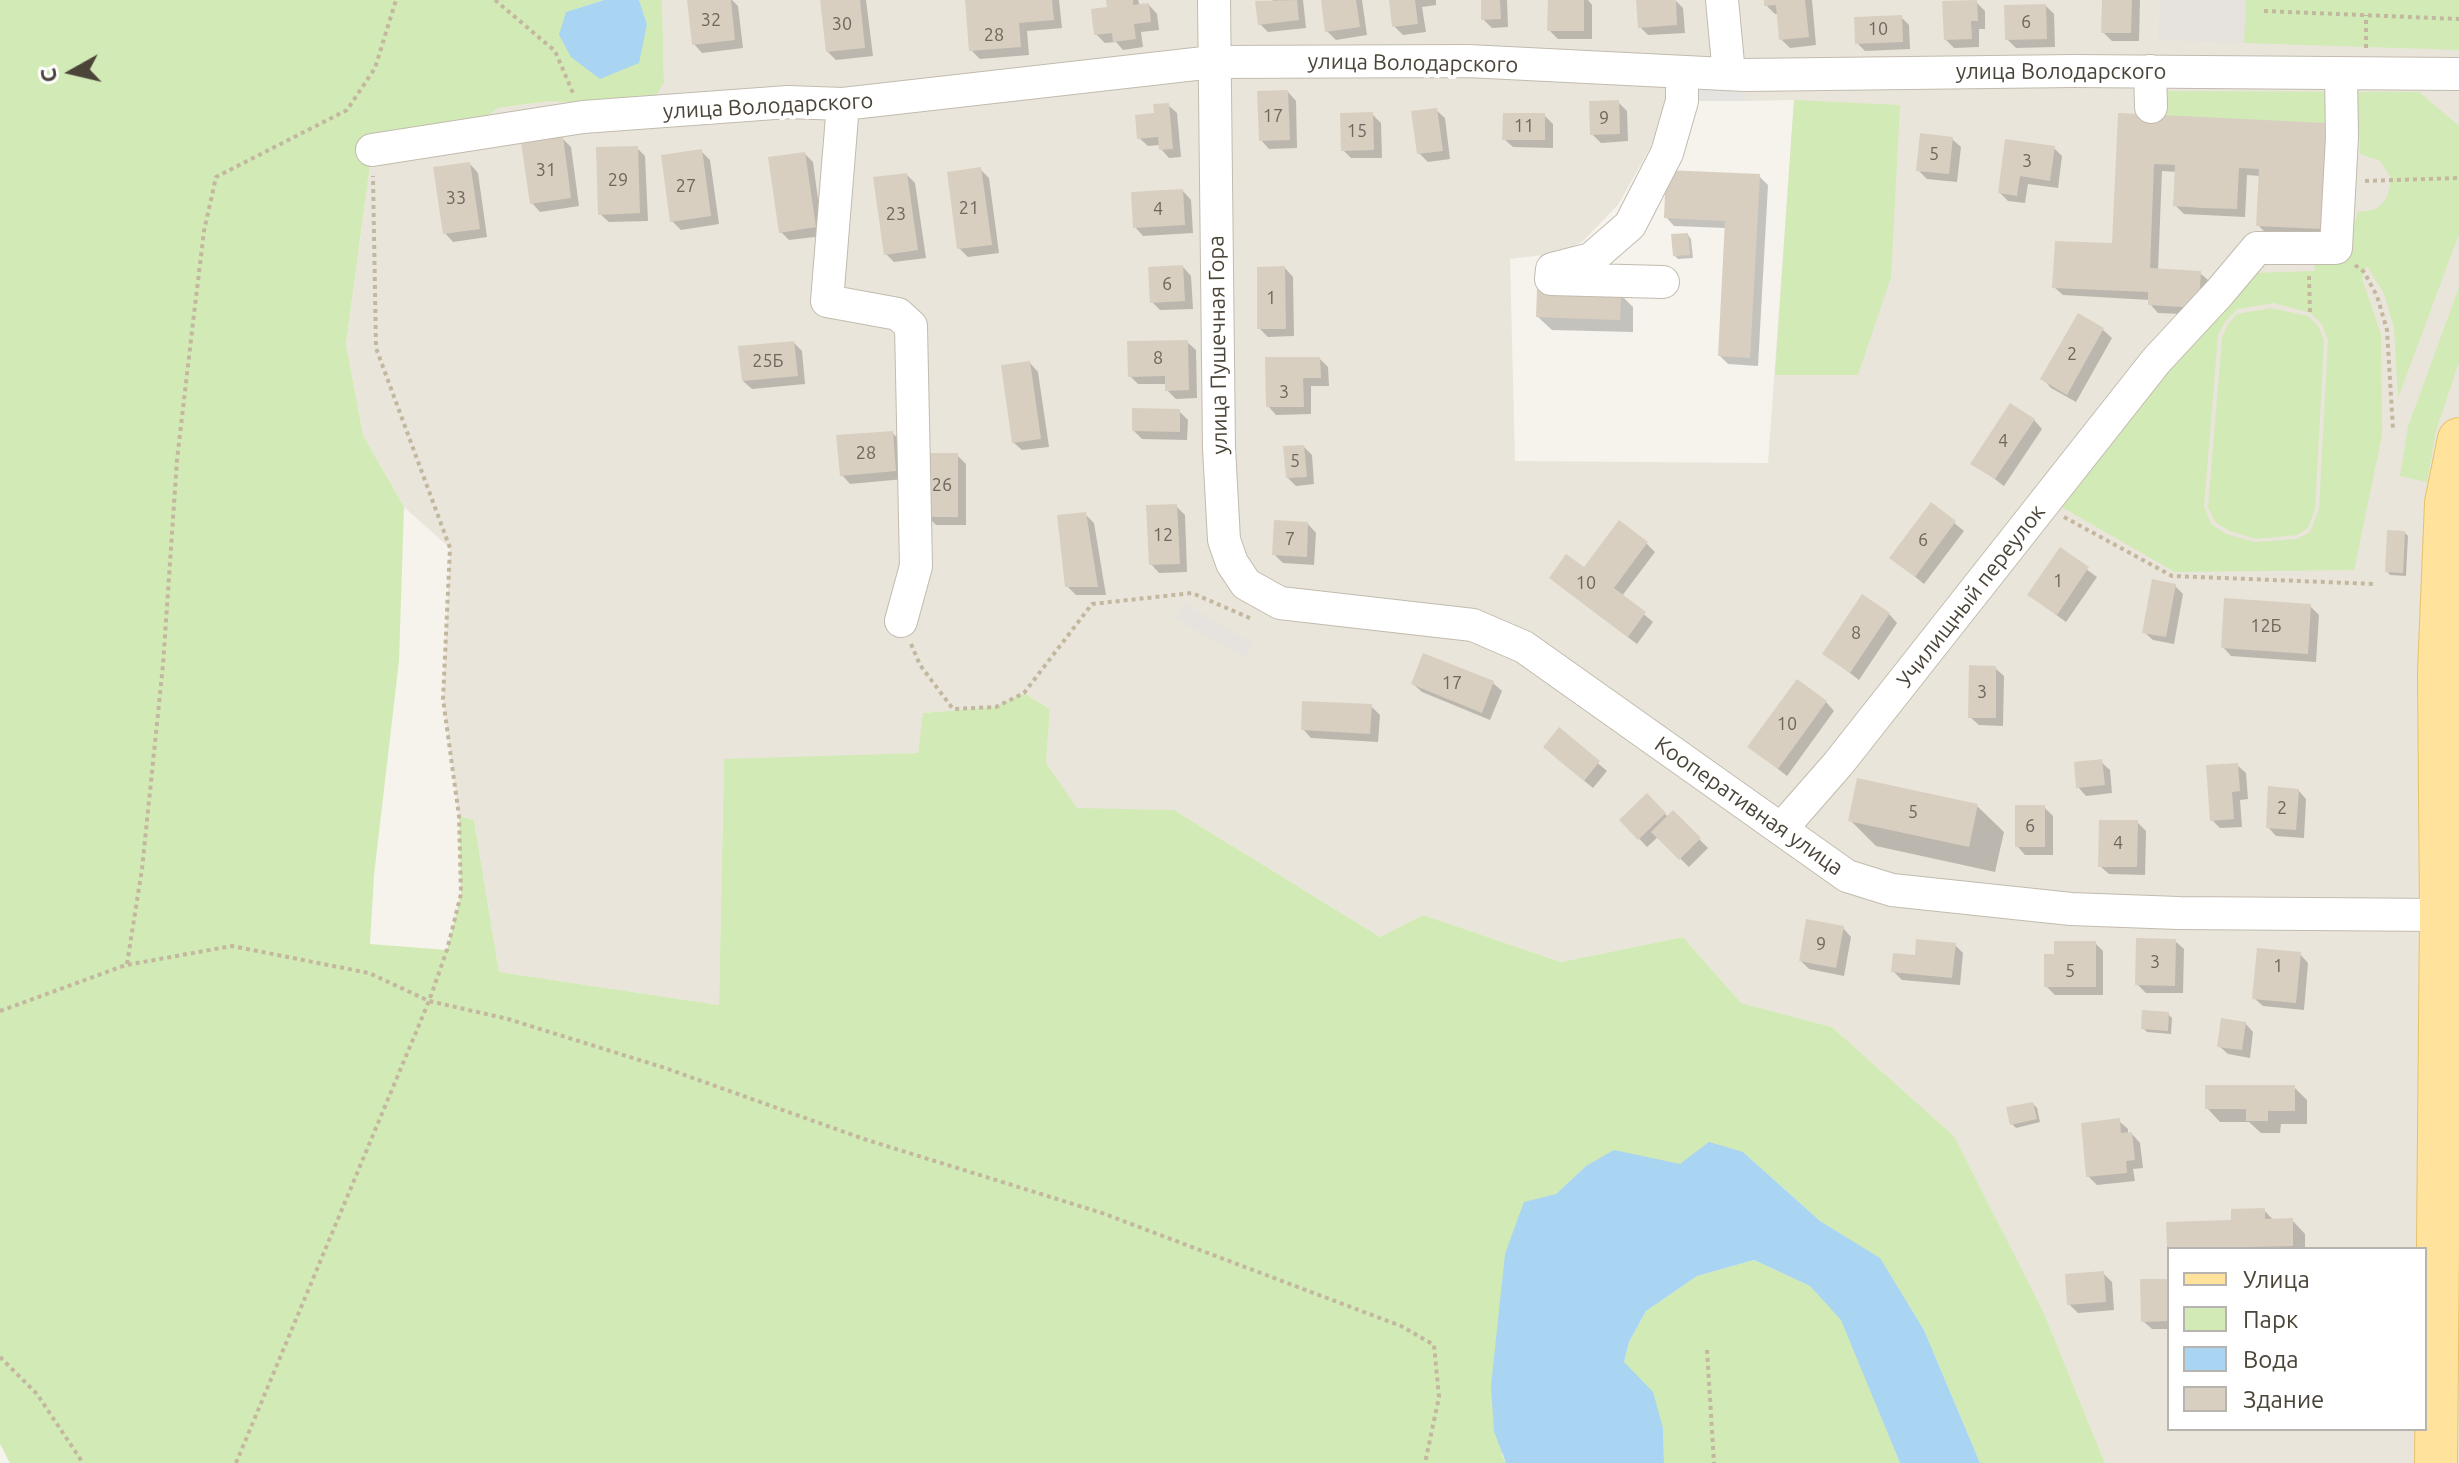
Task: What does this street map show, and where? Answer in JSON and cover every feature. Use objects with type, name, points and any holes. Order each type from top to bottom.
[{"type":"main road","points":[[2436,1463],[2449,1208],[2441,915],[2449,755],[2439,673],[2446,503],[2459,439]]},
{"type":"street","name":"улица Пушечная Гора","points":[[1214,0],[1219,448],[1224,540],[1232,563],[1246,584],[1280,603]]},
{"type":"street","points":[[1722,0],[1729,74]]},
{"type":"street","name":"улица Володарского","points":[[372,150],[583,117],[788,102],[843,104],[1213,62],[1468,61],[1729,74],[2150,71],[2353,65],[2459,74]]},
{"type":"street","points":[[2322,248],[2339,181],[2353,65]]},
{"type":"street","points":[[2150,71],[2151,107]]},
{"type":"street","points":[[1663,282],[1551,279],[1552,269],[1591,259],[1630,225],[1667,153],[1682,101],[1682,73]]},
{"type":"street","points":[[843,104],[827,301],[898,314],[911,326],[916,566],[901,621]]},
{"type":"street","name":"Училищный переулок","points":[[1782,828],[1838,764],[2156,361],[2257,248],[2322,248]]},
{"type":"street","name":"Кооперативная улица","points":[[1280,603],[1473,625],[1524,647],[1847,876],[1892,890],[2071,909],[2163,913],[2441,915]]},
{"type":"path","points":[[126,965],[142,869],[163,665],[177,460],[204,231],[216,177],[347,110],[375,68],[396,0]]},
{"type":"path","points":[[495,0],[555,51],[583,117]]},
{"type":"path","points":[[2264,11],[2459,19]]},
{"type":"path","points":[[2353,65],[2366,15]]},
{"type":"path","points":[[236,1463],[429,1001],[447,950],[461,894],[459,816],[443,699],[450,548],[376,348],[372,150]]},
{"type":"path","points":[[2339,181],[2459,178]]},
{"type":"path","points":[[2310,313],[2322,248],[2342,256],[2364,272],[2377,296],[2387,330],[2393,429]]},
{"type":"path","points":[[2042,505],[2172,576],[2375,584]]},
{"type":"path","points":[[901,621],[920,665],[953,709],[996,707],[1024,693],[1092,604],[1192,593],[1257,620],[1270,614],[1280,603]]},
{"type":"path","points":[[0,1011],[126,965],[232,946],[369,973],[429,1001],[508,1019],[665,1068],[864,1139],[1102,1213],[1401,1326],[1434,1345],[1439,1397],[1425,1463]]},
{"type":"path","points":[[1707,1350],[1714,1463]]},
{"type":"path","points":[[0,1357],[37,1394],[83,1463]]},
{"type":"shaded area","points":[[662,0],[2459,0],[2459,1463],[2105,1463],[2043,1311],[1954,1136],[1832,1027],[1741,1003],[1683,937],[1561,962],[1423,915],[1380,937],[1174,810],[1077,809],[1046,763],[1050,709],[1024,693],[996,707],[924,713],[918,753],[724,760],[719,1005],[499,972],[474,820],[459,816],[443,699],[450,548],[404,507],[363,435],[346,344],[372,150],[480,120],[498,108],[550,101],[579,103],[664,82]],"holes":[[[1745,75],[1745,101],[1794,100],[1768,463],[1515,461],[1510,259],[1559,253],[1582,242],[1618,205],[1668,116]]]},
{"type":"shaded area","points":[[2160,0],[2246,0],[2244,43],[2158,40]]},
{"type":"shaded area","points":[[1671,71],[1745,75],[1745,101],[1671,101]]},
{"type":"shaded area","points":[[1184,603],[1253,644],[1245,658],[1175,618]]},
{"type":"green space","points":[[0,0],[604,0],[566,12],[647,24],[639,0],[662,0],[664,82],[655,97],[579,103],[550,101],[498,108],[481,120],[372,150],[346,344],[363,435],[404,507],[399,661],[374,875],[370,944],[447,950],[461,894],[459,816],[474,820],[499,972],[719,1005],[724,759],[918,753],[923,713],[995,707],[1024,693],[1050,709],[1046,763],[1077,808],[1174,810],[1380,937],[1423,915],[1561,962],[1683,937],[1741,1003],[1832,1027],[1954,1136],[2043,1311],[2105,1463],[1980,1463],[1924,1330],[1880,1259],[1820,1221],[1743,1152],[1680,1164],[1586,1166],[1556,1194],[1502,1455],[1506,1463],[10,1463],[0,1444]]},
{"type":"green space","points":[[2246,0],[2459,0],[2459,50],[2244,43]]},
{"type":"green space","points":[[2160,91],[2419,92],[2459,126],[2459,234],[2398,398],[2394,328],[2384,293],[2367,266],[2362,279],[2381,334],[2382,435],[2354,570],[2175,572],[2060,506],[2161,374],[2253,273],[2315,271],[2314,257],[2343,222],[2356,221],[2357,212],[2374,210],[2387,197],[2390,176],[2380,161],[2360,154],[2360,138],[2159,115]],"holes":[[[2274,303],[2310,313],[2322,324],[2328,340],[2319,509],[2310,532],[2297,539],[2255,542],[2226,534],[2211,524],[2204,507],[2218,335],[2237,309]]]},
{"type":"green space","points":[[1794,100],[1900,105],[1891,277],[1858,375],[1775,375]]},
{"type":"green space","points":[[2459,287],[2459,362],[2436,431],[2427,482],[2400,476],[2408,427]]},
{"type":"green space","points":[[2271,308],[2308,316],[2318,326],[2324,341],[2315,509],[2308,528],[2297,535],[2256,539],[2216,523],[2208,508],[2222,338],[2237,314]]},
{"type":"green space","points":[[1754,1260],[1810,1286],[1842,1320],[1900,1463],[1664,1463],[1663,1428],[1624,1362],[1629,1342],[1646,1311],[1697,1276]]},
{"type":"water","points":[[604,0],[639,0],[647,24],[639,63],[600,79],[571,57],[559,35],[566,12]]},
{"type":"water","points":[[1709,1142],[1743,1152],[1820,1221],[1880,1258],[1924,1330],[1980,1463],[1900,1463],[1841,1320],[1810,1286],[1754,1260],[1697,1276],[1646,1311],[1629,1342],[1624,1362],[1653,1392],[1663,1428],[1664,1463],[1506,1463],[1494,1431],[1491,1386],[1505,1254],[1524,1202],[1556,1194],[1586,1166],[1614,1150],[1680,1164]]},
{"type":"building","points":[[687,0],[731,0],[735,40],[692,45]]},
{"type":"building","points":[[820,0],[860,0],[865,48],[826,52]]},
{"type":"building","points":[[965,0],[1052,0],[1054,20],[1019,23],[1021,47],[969,51]]},
{"type":"building","points":[[1106,0],[1133,0],[1133,5],[1149,3],[1151,22],[1134,24],[1136,39],[1113,42],[1112,33],[1094,35],[1091,9],[1107,7]]},
{"type":"building","points":[[1297,0],[1299,20],[1258,25],[1255,1]]},
{"type":"building","points":[[1321,0],[1356,0],[1360,27],[1325,32]]},
{"type":"building","points":[[1389,0],[1415,0],[1418,24],[1392,27]]},
{"type":"building","points":[[1481,0],[1500,0],[1501,19],[1481,20]]},
{"type":"building","points":[[1548,0],[1584,0],[1584,31],[1547,31]]},
{"type":"building","points":[[1636,0],[1676,0],[1677,25],[1638,28]]},
{"type":"building","points":[[1764,0],[1805,0],[1809,37],[1779,40],[1776,5],[1764,6]]},
{"type":"building","points":[[1977,0],[1978,21],[1971,21],[1972,39],[1944,40],[1942,1]]},
{"type":"building","points":[[2102,0],[2132,0],[2131,33],[2101,33]]},
{"type":"building","points":[[2046,4],[2047,39],[2005,40],[2004,5]]},
{"type":"building","points":[[1902,15],[1903,42],[1855,44],[1854,17]]},
{"type":"building","points":[[1288,90],[1290,140],[1259,141],[1257,91]]},
{"type":"building","points":[[1619,100],[1620,134],[1590,135],[1589,101]]},
{"type":"building","points":[[1169,103],[1173,149],[1159,150],[1158,137],[1137,139],[1135,115],[1154,113],[1153,104]]},
{"type":"building","points":[[1437,108],[1443,151],[1417,154],[1411,111]]},
{"type":"building","points":[[1373,112],[1374,150],[1341,151],[1340,113]]},
{"type":"building","points":[[1503,113],[1545,113],[1545,140],[1502,140]]},
{"type":"building","points":[[2118,113],[2327,123],[2322,229],[2256,226],[2259,169],[2239,168],[2237,209],[2203,208],[2173,206],[2175,165],[2154,164],[2150,268],[2201,271],[2199,308],[2148,305],[2148,292],[2052,288],[2055,241],[2112,243]]},
{"type":"building","points":[[1920,133],[1953,137],[1949,174],[1916,171]]},
{"type":"building","points":[[563,136],[571,198],[530,204],[521,142]]},
{"type":"building","points":[[2005,139],[2055,146],[2050,181],[2020,176],[2017,196],[1998,193]]},
{"type":"building","points":[[638,146],[640,213],[598,215],[596,147]]},
{"type":"building","points":[[702,149],[711,216],[670,222],[661,155]]},
{"type":"building","points":[[805,152],[816,227],[779,233],[768,157]]},
{"type":"building","points":[[470,162],[480,229],[443,234],[433,167]]},
{"type":"building","points":[[981,167],[992,245],[957,249],[947,172]]},
{"type":"building","points":[[1666,170],[1760,174],[1750,358],[1718,356],[1725,221],[1664,218]]},
{"type":"building","points":[[907,173],[918,250],[884,255],[873,177]]},
{"type":"building","points":[[1183,189],[1185,225],[1133,228],[1131,192]]},
{"type":"building","points":[[1688,233],[1690,255],[1673,256],[1671,234]]},
{"type":"building","points":[[1183,265],[1185,301],[1150,303],[1148,267]]},
{"type":"building","points":[[1285,266],[1286,329],[1257,329],[1257,267]]},
{"type":"building","points":[[1537,289],[1621,292],[1620,320],[1536,317]]},
{"type":"building","points":[[2078,313],[2104,328],[2067,395],[2040,379]]},
{"type":"building","points":[[1188,340],[1189,390],[1165,391],[1165,376],[1128,377],[1127,341]]},
{"type":"building","points":[[794,341],[798,376],[742,381],[738,346]]},
{"type":"building","points":[[1265,357],[1320,357],[1321,378],[1303,378],[1304,407],[1266,407]]},
{"type":"building","points":[[1030,361],[1041,439],[1012,443],[1001,365]]},
{"type":"building","points":[[2010,403],[2035,419],[1995,479],[1970,464]]},
{"type":"building","points":[[1132,408],[1180,409],[1180,432],[1132,431]]},
{"type":"building","points":[[893,431],[896,471],[840,476],[836,435]]},
{"type":"building","points":[[1304,445],[1307,477],[1286,478],[1283,446]]},
{"type":"building","points":[[926,453],[958,453],[958,517],[926,517]]},
{"type":"building","points":[[1931,502],[1956,521],[1915,577],[1889,558]]},
{"type":"building","points":[[1177,504],[1180,564],[1149,565],[1146,505]]},
{"type":"building","points":[[1086,512],[1098,587],[1065,587],[1057,515]]},
{"type":"building","points":[[1274,520],[1308,522],[1307,557],[1272,555]]},
{"type":"building","points":[[1619,520],[1648,542],[1614,588],[1646,612],[1628,637],[1549,578],[1566,554],[1584,567]]},
{"type":"building","points":[[2387,530],[2405,531],[2403,573],[2385,572]]},
{"type":"building","points":[[2060,547],[2089,567],[2057,615],[2027,595]]},
{"type":"building","points":[[2152,579],[2176,584],[2166,637],[2142,633]]},
{"type":"building","points":[[1862,594],[1890,613],[1850,673],[1822,654]]},
{"type":"building","points":[[2224,598],[2311,604],[2308,654],[2221,648]]},
{"type":"building","points":[[1423,653],[1494,681],[1482,713],[1411,684]]},
{"type":"building","points":[[1969,665],[1996,666],[1996,718],[1968,718]]},
{"type":"building","points":[[1797,679],[1827,701],[1778,769],[1747,747]]},
{"type":"building","points":[[1302,701],[1372,704],[1370,734],[1301,730]]},
{"type":"building","points":[[1559,727],[1600,761],[1584,781],[1543,747]]},
{"type":"building","points":[[2102,759],[2105,785],[2076,788],[2074,762]]},
{"type":"building","points":[[2238,763],[2240,791],[2232,792],[2234,819],[2210,821],[2206,765]]},
{"type":"building","points":[[1857,778],[1978,804],[1969,847],[1848,821]]},
{"type":"building","points":[[2268,786],[2299,789],[2296,830],[2266,828]]},
{"type":"building","points":[[1647,793],[1666,813],[1638,840],[1619,820]]},
{"type":"building","points":[[2015,805],[2045,805],[2045,847],[2015,847]]},
{"type":"building","points":[[1673,810],[1701,838],[1679,860],[1651,832]]},
{"type":"building","points":[[2099,820],[2138,820],[2137,867],[2098,867]]},
{"type":"building","points":[[1806,919],[1844,926],[1836,968],[1799,961]]},
{"type":"building","points":[[2136,938],[2176,939],[2175,986],[2135,985]]},
{"type":"building","points":[[1916,939],[1956,943],[1952,978],[1891,972],[1893,953],[1915,955]]},
{"type":"building","points":[[2054,941],[2096,941],[2096,987],[2044,987],[2044,954],[2054,954]]},
{"type":"building","points":[[2257,948],[2301,952],[2296,1003],[2252,999]]},
{"type":"building","points":[[2142,1010],[2169,1012],[2168,1031],[2141,1029]]},
{"type":"building","points":[[2221,1018],[2246,1022],[2242,1050],[2217,1047]]},
{"type":"building","points":[[2205,1085],[2295,1085],[2295,1111],[2268,1111],[2268,1121],[2246,1121],[2246,1109],[2205,1109]]},
{"type":"building","points":[[2033,1102],[2037,1119],[2010,1125],[2006,1107]]},
{"type":"building","points":[[2120,1118],[2121,1133],[2132,1132],[2135,1160],[2126,1161],[2127,1173],[2086,1177],[2081,1123]]},
{"type":"building","points":[[2265,1208],[2265,1219],[2293,1218],[2293,1246],[2167,1249],[2166,1222],[2231,1220],[2231,1209]]},
{"type":"building","points":[[2104,1271],[2106,1302],[2067,1305],[2065,1274]]},
{"type":"building","points":[[2140,1279],[2167,1279],[2167,1321],[2141,1322]]}]
